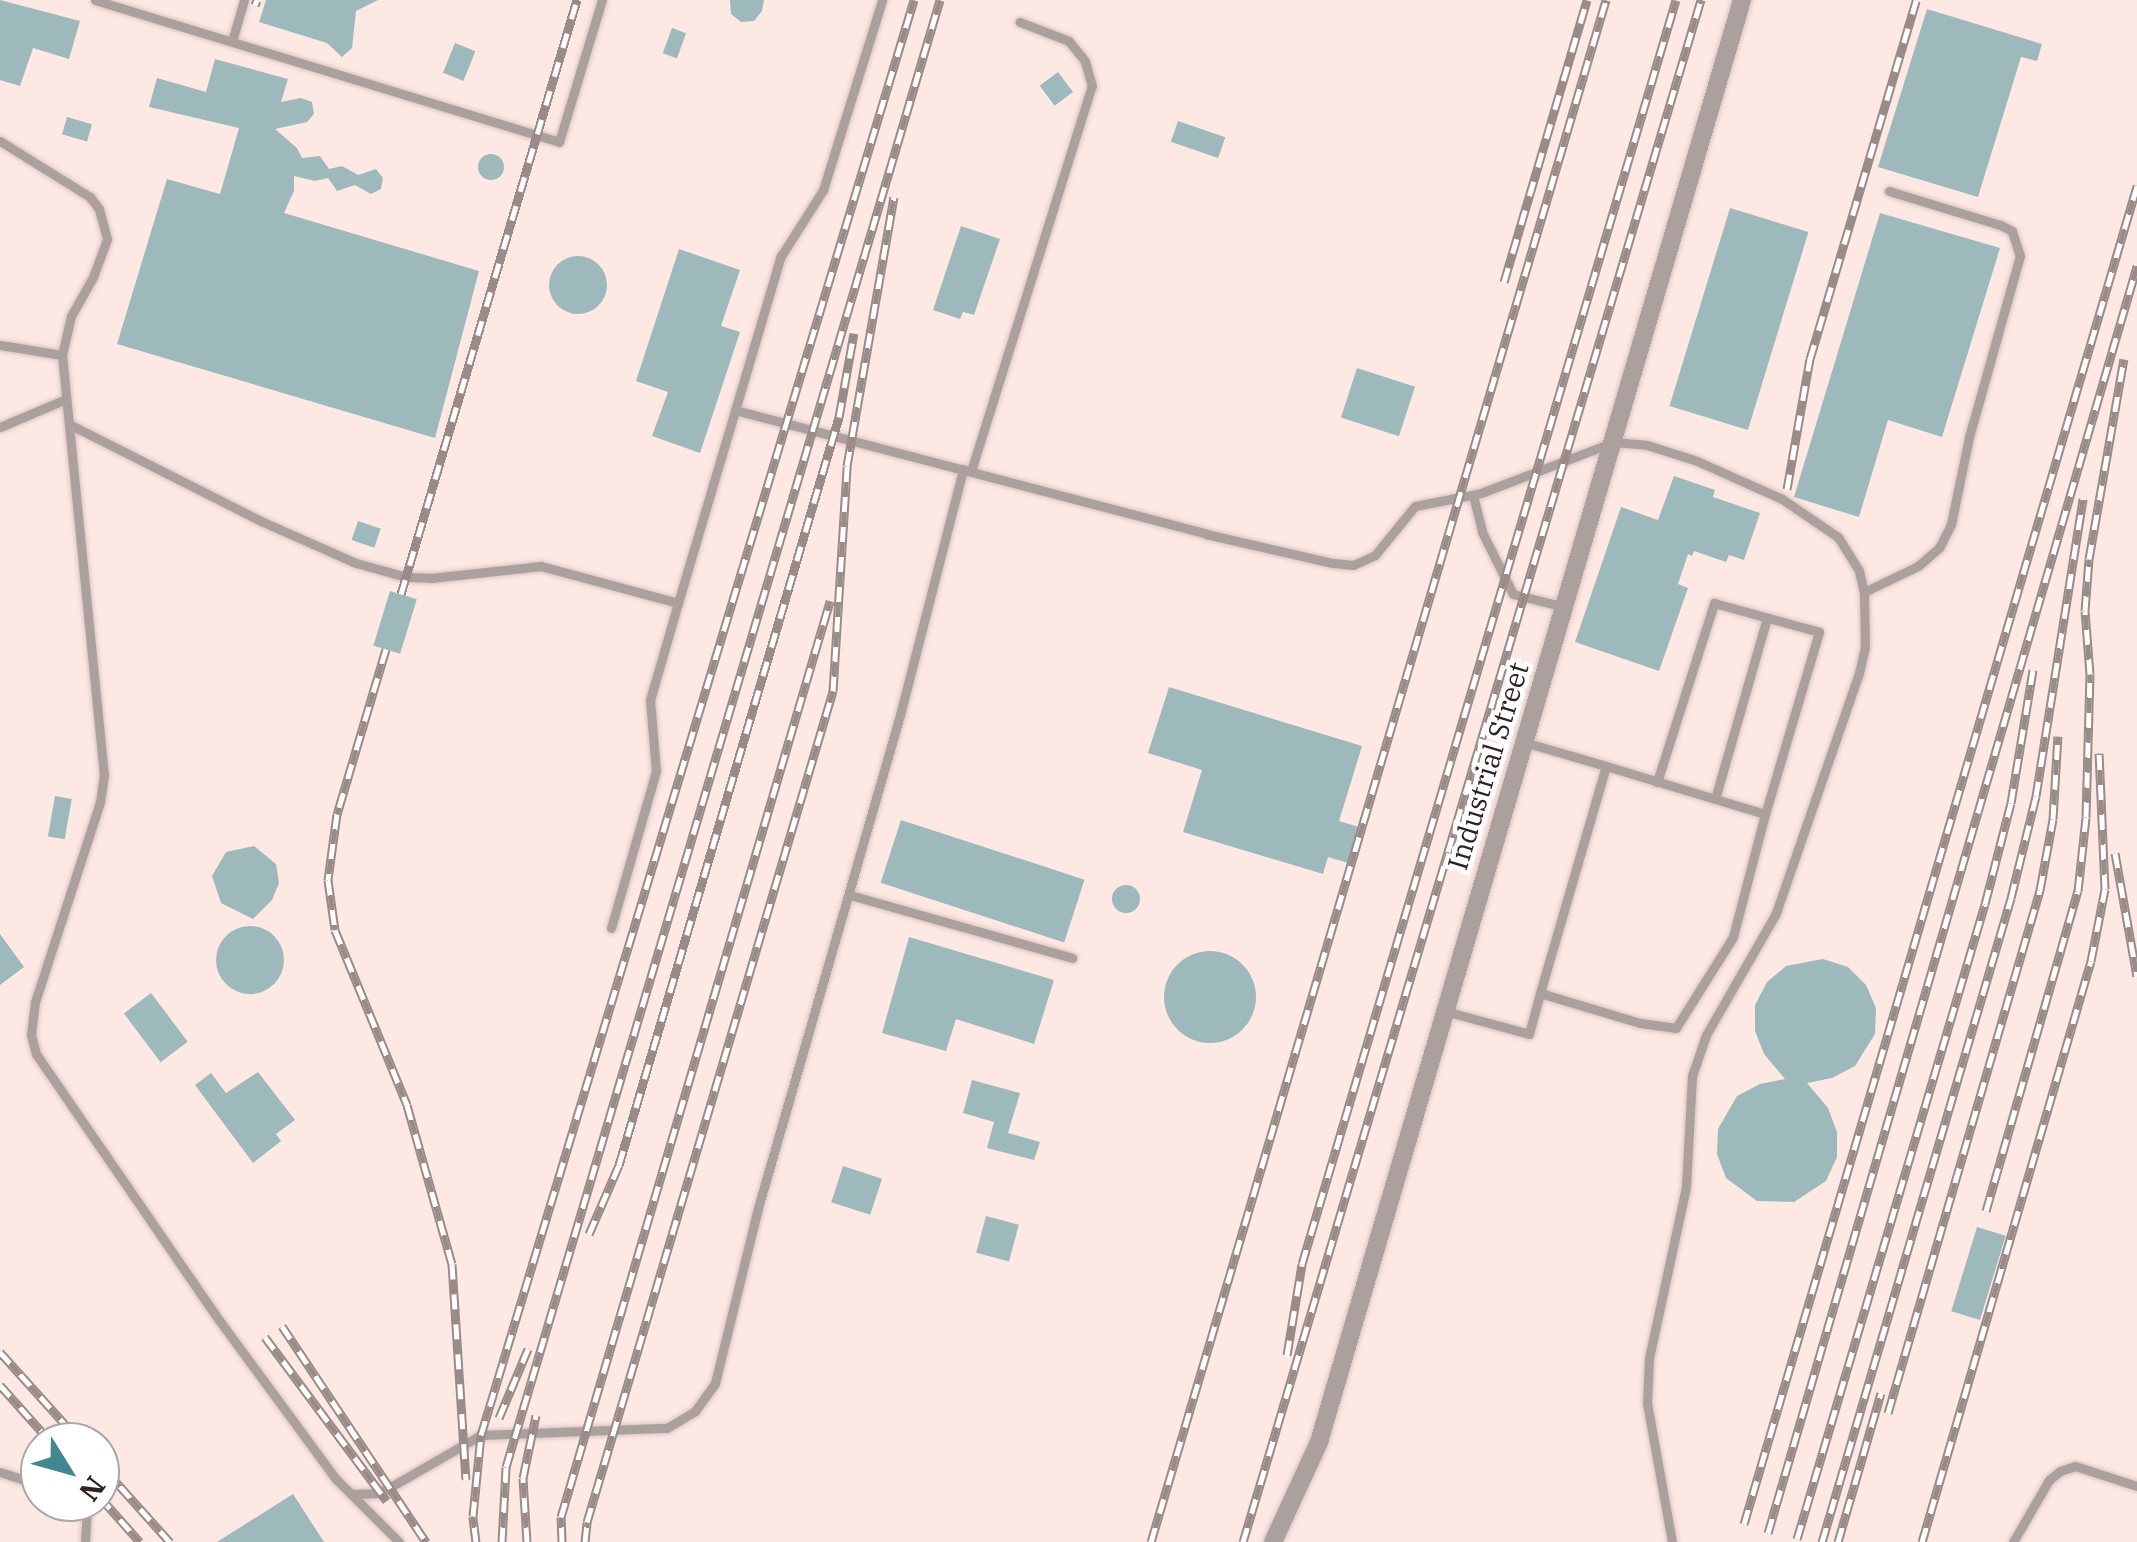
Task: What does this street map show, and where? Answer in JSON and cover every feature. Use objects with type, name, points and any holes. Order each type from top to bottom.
[{"type":"street","name":"Industrial Street","points":[[1274,1542],[1319,1442],[1742,0]]},
{"type":"lane","points":[[95,0],[559,142],[602,0]]},
{"type":"lane","points":[[232,40],[244,0]]},
{"type":"lane","points":[[610,928],[656,771],[650,700],[678,603],[781,256],[823,190],[882,0]]},
{"type":"lane","points":[[352,1494],[380,1493],[481,1435],[667,1428],[695,1412],[720,1374],[758,1208],[850,895],[967,470],[1092,86],[1084,60],[1069,42],[1020,22]]},
{"type":"lane","points":[[0,141],[90,197],[105,224],[102,258],[71,316],[62,355],[104,774],[100,802],[36,1002],[31,1035],[36,1054],[219,1320],[336,1479],[399,1542]]},
{"type":"lane","points":[[1864,592],[1918,566],[1938,548],[1950,524],[1969,436],[2020,256],[2012,231],[2000,225],[1889,191]]},
{"type":"lane","points":[[0,344],[62,355]]},
{"type":"lane","points":[[0,427],[66,399]]},
{"type":"lane","points":[[735,410],[1289,556],[1353,565],[1375,555],[1415,506],[1474,495],[1614,442],[1646,445],[1697,460],[1822,522],[1851,555],[1864,592],[1865,647],[1860,673],[1775,916],[1706,1035],[1692,1076],[1686,1187],[1648,1358],[1648,1403],[1672,1542]]},
{"type":"lane","points":[[69,424],[261,521],[356,564],[407,577],[431,578],[541,566],[678,603]]},
{"type":"lane","points":[[1474,495],[1482,532],[1513,594],[1565,606]]},
{"type":"lane","points":[[1540,993],[1640,1023],[1676,1028],[1733,937],[1819,632],[1714,603],[1658,782]]},
{"type":"lane","points":[[1714,798],[1767,618]]},
{"type":"lane","points":[[1524,742],[1765,814]]},
{"type":"lane","points":[[1445,1011],[1529,1034],[1606,766]]},
{"type":"lane","points":[[850,895],[1072,958]]},
{"type":"lane","points":[[2013,1542],[2049,1480],[2060,1471],[2075,1466],[2137,1486]]},
{"type":"building","points":[[0,0],[80,21],[69,59],[33,48],[20,86],[0,80]]},
{"type":"building","points":[[266,0],[378,0],[356,11],[352,48],[342,57],[327,43],[259,22]]},
{"type":"building","points":[[730,0],[764,0],[754,21],[741,22],[731,14]]},
{"type":"building","points":[[1927,9],[2042,44],[2037,61],[2021,57],[1978,197],[1878,167]]},
{"type":"building","points":[[672,28],[686,33],[677,59],[663,53]]},
{"type":"building","points":[[455,43],[475,51],[463,81],[443,73]]},
{"type":"building","points":[[215,59],[288,79],[281,102],[301,98],[312,102],[314,114],[307,122],[275,129],[297,148],[302,158],[320,156],[329,169],[342,166],[358,175],[376,169],[383,178],[381,189],[371,194],[355,185],[337,191],[328,178],[315,181],[294,176],[294,191],[284,213],[479,271],[435,438],[117,344],[167,179],[220,194],[239,128],[149,107],[157,78],[206,92]]},
{"type":"building","points":[[1058,72],[1073,92],[1055,106],[1040,86]]},
{"type":"building","points":[[67,117],[92,124],[87,141],[62,134]]},
{"type":"building","points":[[1178,121],[1225,137],[1218,158],[1171,142]]},
{"type":"building","points":[[491,154],[500,158],[504,167],[500,176],[491,180],[482,176],[478,167],[482,158]]},
{"type":"building","points":[[1730,208],[1808,232],[1748,430],[1669,406]]},
{"type":"building","points":[[1880,213],[2000,248],[1942,437],[1888,420],[1859,517],[1794,497]]},
{"type":"building","points":[[961,226],[1000,239],[974,315],[963,312],[960,319],[933,310]]},
{"type":"building","points":[[679,249],[740,270],[721,326],[740,332],[700,453],[652,436],[668,392],[636,381]]},
{"type":"building","points":[[578,256],[599,264],[607,285],[599,306],[578,314],[557,306],[549,285],[557,264]]},
{"type":"building","points":[[1357,368],[1415,387],[1399,436],[1341,417]]},
{"type":"building","points":[[1674,476],[1715,490],[1713,497],[1760,513],[1744,560],[1729,555],[1726,562],[1694,551],[1692,556],[1688,554],[1678,584],[1688,588],[1659,671],[1575,642],[1621,507],[1658,520]]},
{"type":"building","points":[[358,521],[381,529],[374,548],[351,540]]},
{"type":"building","points":[[390,591],[417,599],[400,654],[373,646]]},
{"type":"building","points":[[1169,687],[1362,746],[1339,821],[1359,827],[1348,863],[1328,857],[1323,874],[1183,832],[1202,770],[1148,753]]},
{"type":"building","points":[[55,796],[72,799],[65,839],[48,836]]},
{"type":"building","points":[[901,820],[1085,880],[1064,942],[881,883]]},
{"type":"building","points":[[254,846],[276,864],[279,883],[272,900],[253,919],[221,903],[212,876],[226,852]]},
{"type":"building","points":[[1126,885],[1136,889],[1140,899],[1136,909],[1126,913],[1116,909],[1112,899],[1116,889]]},
{"type":"building","points":[[250,926],[274,936],[284,960],[274,984],[250,994],[226,984],[216,960],[226,936]]},
{"type":"building","points":[[0,934],[24,967],[0,985]]},
{"type":"building","points":[[909,937],[1054,980],[1034,1044],[956,1019],[946,1051],[882,1033]]},
{"type":"building","points":[[1201,951],[1219,951],[1236,958],[1249,971],[1256,997],[1249,1023],[1236,1036],[1219,1043],[1201,1043],[1184,1036],[1171,1023],[1164,1006],[1164,988],[1171,971],[1184,958]]},
{"type":"building","points":[[1823,959],[1848,967],[1866,985],[1876,1008],[1875,1034],[1855,1066],[1832,1078],[1807,1083],[1828,1108],[1837,1132],[1837,1157],[1826,1181],[1794,1202],[1757,1201],[1726,1178],[1717,1154],[1718,1129],[1737,1096],[1760,1084],[1785,1079],[1764,1054],[1755,1031],[1755,1005],[1767,982],[1786,966]]},
{"type":"building","points":[[151,993],[188,1042],[161,1062],[124,1013]]},
{"type":"building","points":[[258,1072],[295,1120],[276,1134],[281,1141],[253,1163],[195,1085],[211,1073],[226,1093]]},
{"type":"building","points":[[972,1080],[1020,1093],[1008,1133],[1040,1142],[1034,1160],[987,1148],[994,1122],[963,1113]]},
{"type":"building","points":[[843,1166],[882,1179],[870,1215],[831,1202]]},
{"type":"building","points":[[986,1216],[1019,1225],[1009,1262],[976,1253]]},
{"type":"building","points":[[1977,1227],[2006,1236],[1980,1320],[1951,1311]]},
{"type":"building","points":[[293,1494],[324,1542],[217,1542]]},
{"type":"railway","points":[[255,5],[257,0]]},
{"type":"railway","points":[[401,594],[577,0]]},
{"type":"railway","points":[[476,1542],[473,1516],[481,1435],[914,0]]},
{"type":"railway","points":[[502,1542],[506,1467],[940,0]]},
{"type":"railway","points":[[1504,282],[1587,0]]},
{"type":"railway","points":[[1151,1542],[1606,0]]},
{"type":"railway","points":[[1287,1355],[1302,1264],[1676,0]]},
{"type":"railway","points":[[1243,1542],[1701,0]]},
{"type":"railway","points":[[1787,489],[1810,359],[1916,0]]},
{"type":"railway","points":[[1744,1524],[2137,186]]},
{"type":"railway","points":[[585,1542],[587,1522],[833,691],[847,466],[894,197]]},
{"type":"railway","points":[[1768,1533],[2137,266]]},
{"type":"railway","points":[[589,1234],[619,1165],[839,417],[854,333]]},
{"type":"railway","points":[[1986,1211],[2078,891],[2086,817],[2090,674],[2085,611],[2089,559],[2124,359]]},
{"type":"railway","points":[[1822,1542],[2011,898],[2036,796],[2083,499]]},
{"type":"railway","points":[[562,1542],[561,1517],[830,601]]},
{"type":"railway","points":[[386,649],[337,814],[328,880],[335,930],[407,1105],[452,1264],[466,1480]]},
{"type":"railway","points":[[1797,1539],[1985,904],[2011,803],[2033,670]]},
{"type":"railway","points":[[1888,1413],[2040,890],[2053,819],[2058,736]]},
{"type":"railway","points":[[1922,1542],[2091,961],[2105,889],[2099,753]]},
{"type":"railway","points":[[2115,853],[2137,976]]},
{"type":"railway","points":[[282,1326],[426,1542]]},
{"type":"railway","points":[[265,1337],[387,1501]]},
{"type":"railway","points":[[499,1418],[528,1349]]},
{"type":"railway","points":[[0,1352],[63,1422]]},
{"type":"railway","points":[[0,1385],[33,1422]]},
{"type":"railway","points":[[1838,1542],[1881,1393]]},
{"type":"railway","points":[[527,1542],[523,1478],[536,1415]]},
{"type":"railway","points":[[120,1486],[170,1542]]},
{"type":"railway","points":[[120,1520],[140,1542]]}]
